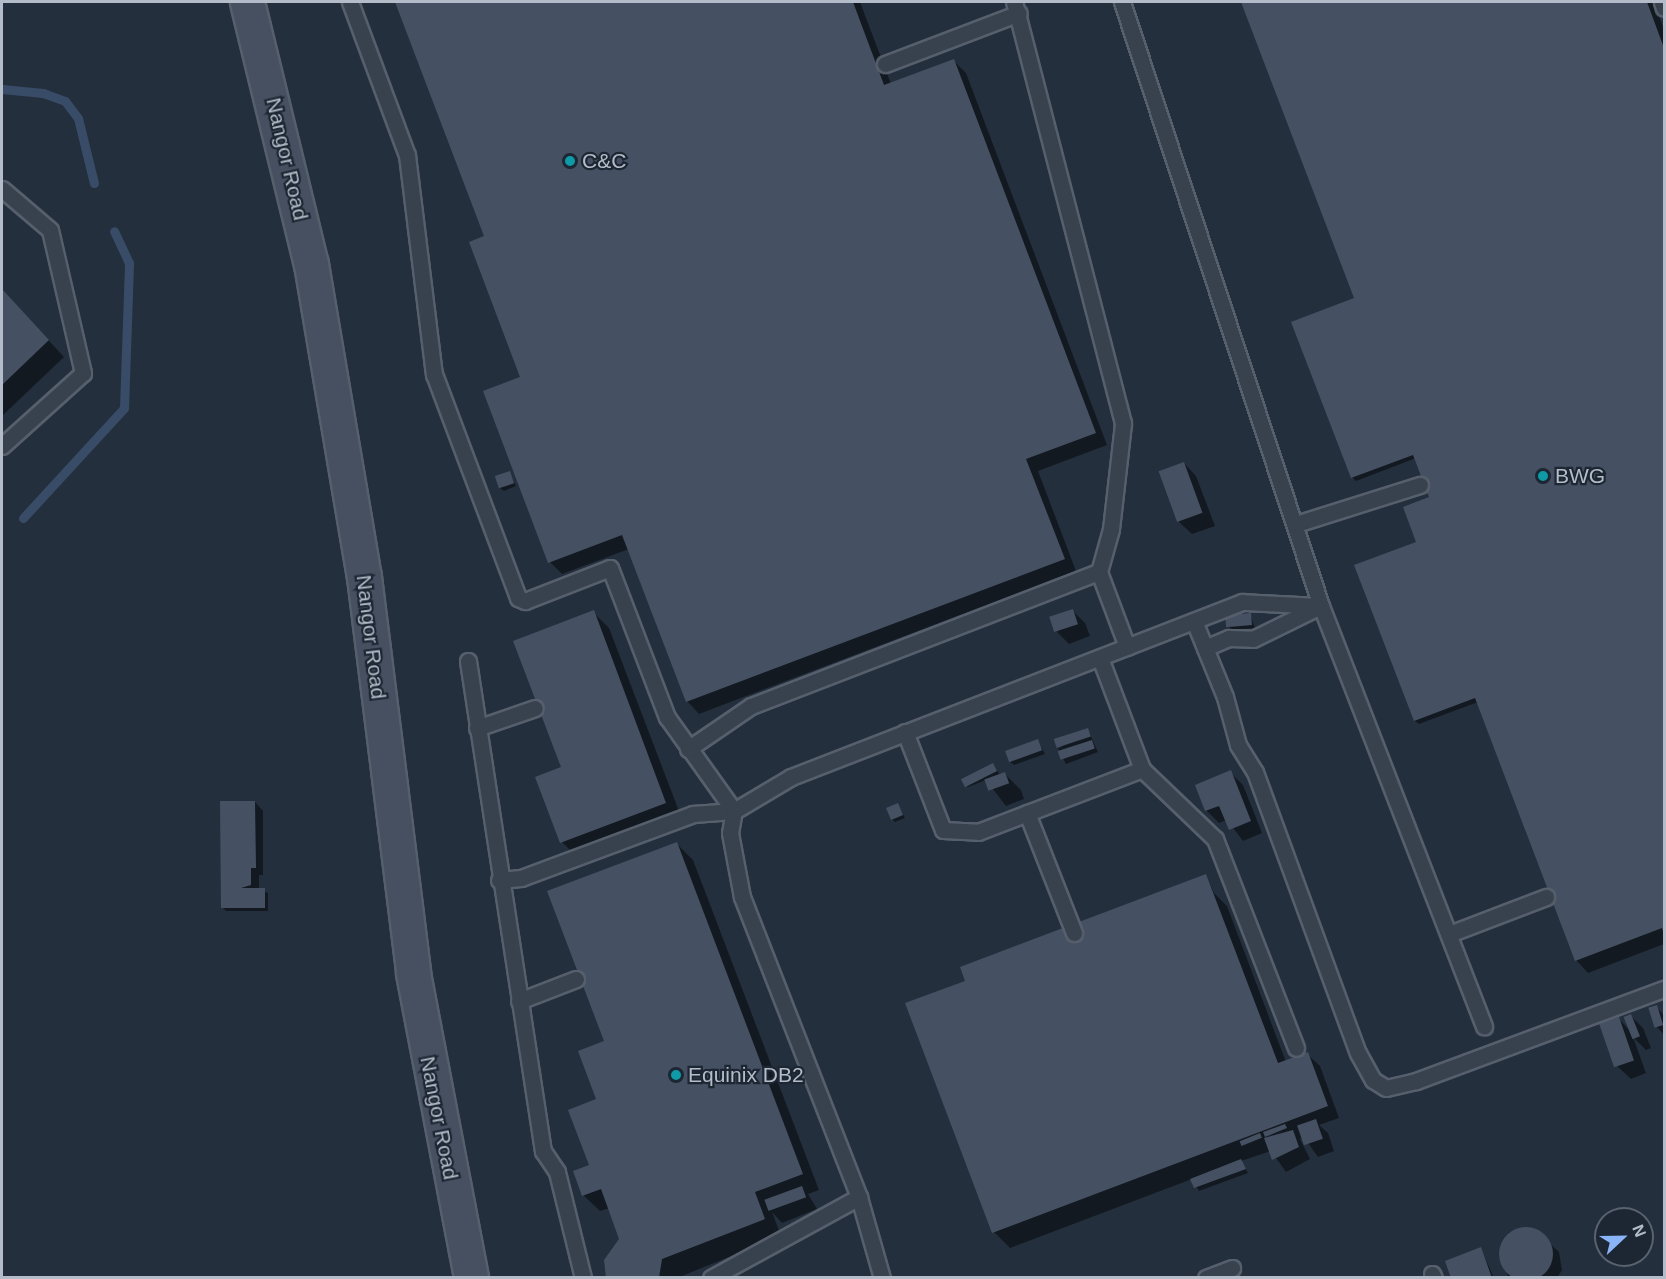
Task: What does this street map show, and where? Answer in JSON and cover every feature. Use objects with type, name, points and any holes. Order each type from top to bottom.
[{"type":"main road","name":"Nangor Road","points":[[247,2],[312,264],[364,577],[413,973],[471,1278]]},
{"type":"lane","points":[[350,2],[407,155],[434,374],[518,598],[525,601],[610,568],[667,717],[734,811],[730,833],[742,897],[859,1197],[882,1278]]},
{"type":"lane","points":[[1122,2],[1296,524],[1321,606],[1484,1026]]},
{"type":"lane","points":[[1662,2],[1665,8]]},
{"type":"lane","points":[[885,64],[1017,7],[1123,423],[1111,529],[1099,572],[1127,647]]},
{"type":"lane","points":[[2,189],[50,230],[83,373],[2,446]]},
{"type":"lane","points":[[1296,524],[1420,485]]},
{"type":"lane","points":[[688,749],[751,706],[1099,572]]},
{"type":"lane","points":[[499,880],[521,878],[693,814],[734,811],[791,777],[1242,602],[1321,606]]},
{"type":"lane","points":[[1205,648],[1229,638],[1253,639],[1321,606]]},
{"type":"lane","points":[[1194,621],[1225,697],[1238,745],[1255,772],[1358,1053],[1373,1080],[1386,1088],[1416,1081],[1665,989]]},
{"type":"lane","points":[[1100,657],[1142,769],[1215,839],[1296,1048]]},
{"type":"lane","points":[[468,661],[499,880],[543,1151],[557,1172],[583,1278]]},
{"type":"lane","points":[[477,728],[535,708]]},
{"type":"lane","points":[[905,732],[943,830],[978,832],[1142,769]]},
{"type":"lane","points":[[1027,813],[1074,933]]},
{"type":"lane","points":[[1449,934],[1546,897]]},
{"type":"lane","points":[[519,1001],[576,979]]},
{"type":"lane","points":[[711,1278],[859,1197]]},
{"type":"lane","points":[[1206,1278],[1232,1268]]},
{"type":"building","points":[[395,2],[853,2],[884,85],[954,59],[1096,433],[1026,459],[1065,559],[686,702],[622,535],[548,563],[483,391],[520,377],[469,242],[484,236]]},
{"type":"building","name":"BWG","points":[[1241,2],[1647,2],[1664,48],[1664,935],[1662,928],[1575,961],[1475,698],[1414,721],[1354,565],[1416,542],[1403,507],[1429,497],[1413,455],[1351,478],[1291,322],[1354,298]]},
{"type":"building","points":[[2,289],[49,340],[2,385]]},
{"type":"building","points":[[1184,462],[1202,513],[1177,522],[1159,471]]},
{"type":"building","points":[[510,471],[514,483],[499,488],[495,476]]},
{"type":"building","points":[[1073,609],[1078,624],[1054,632],[1049,617]]},
{"type":"building","points":[[594,610],[666,803],[560,843],[535,777],[561,767],[513,641]]},
{"type":"building","points":[[1251,613],[1252,625],[1226,627],[1225,615]]},
{"type":"building","points":[[1088,728],[1091,737],[1057,748],[1054,739]]},
{"type":"building","points":[[1038,739],[1042,750],[1009,762],[1005,751]]},
{"type":"building","points":[[1092,740],[1095,749],[1061,760],[1058,751]]},
{"type":"building","points":[[993,763],[997,771],[965,787],[961,779]]},
{"type":"building","points":[[1231,770],[1251,821],[1229,830],[1219,806],[1205,811],[1195,785]]},
{"type":"building","points":[[1005,772],[1009,783],[988,791],[984,780]]},
{"type":"building","points":[[220,801],[255,801],[256,868],[251,868],[251,885],[241,888],[265,888],[265,908],[221,908]]},
{"type":"building","points":[[898,803],[903,815],[891,820],[886,808]]},
{"type":"building","name":"Equinix DB2","points":[[677,842],[803,1174],[755,1192],[765,1219],[662,1259],[659,1278],[606,1278],[604,1260],[619,1239],[601,1189],[582,1196],[573,1171],[589,1165],[568,1110],[596,1099],[578,1051],[604,1041],[547,891]]},
{"type":"building","points":[[1206,874],[1278,1063],[1308,1052],[1328,1106],[992,1233],[905,1003],[965,981],[960,967]]},
{"type":"building","points":[[1657,1005],[1663,1025],[1655,1028],[1648,1008]]},
{"type":"building","points":[[1631,1014],[1640,1036],[1633,1039],[1624,1017]]},
{"type":"building","points":[[1619,1017],[1634,1060],[1614,1067],[1599,1024]]},
{"type":"building","points":[[1316,1119],[1323,1139],[1304,1145],[1297,1126]]},
{"type":"building","points":[[1285,1124],[1287,1128],[1265,1137],[1263,1132]]},
{"type":"building","points":[[1293,1130],[1299,1147],[1272,1160],[1264,1138]]},
{"type":"building","points":[[1260,1133],[1262,1138],[1241,1146],[1240,1141]]},
{"type":"building","points":[[1241,1159],[1246,1169],[1194,1188],[1190,1179]]},
{"type":"building","points":[[802,1186],[806,1197],[769,1211],[764,1200]]},
{"type":"building","points":[[1521,1227],[1531,1227],[1541,1231],[1549,1239],[1553,1254],[1549,1269],[1541,1277],[1531,1281],[1521,1281],[1511,1277],[1503,1269],[1499,1259],[1499,1249],[1503,1239],[1511,1231]]},
{"type":"building","points":[[1481,1247],[1492,1278],[1451,1278],[1445,1261]]},
{"type":"waterway","points":[[2,89],[43,93],[65,101],[78,118],[94,183]]},
{"type":"waterway","points":[[23,518],[124,408],[129,263],[114,231]]},
{"type":"place","name":"C&C","points":[[570,161]]},
{"type":"place","name":"BWG","points":[[1543,476]]},
{"type":"place","name":"Equinix DB2","points":[[676,1075]]}]
